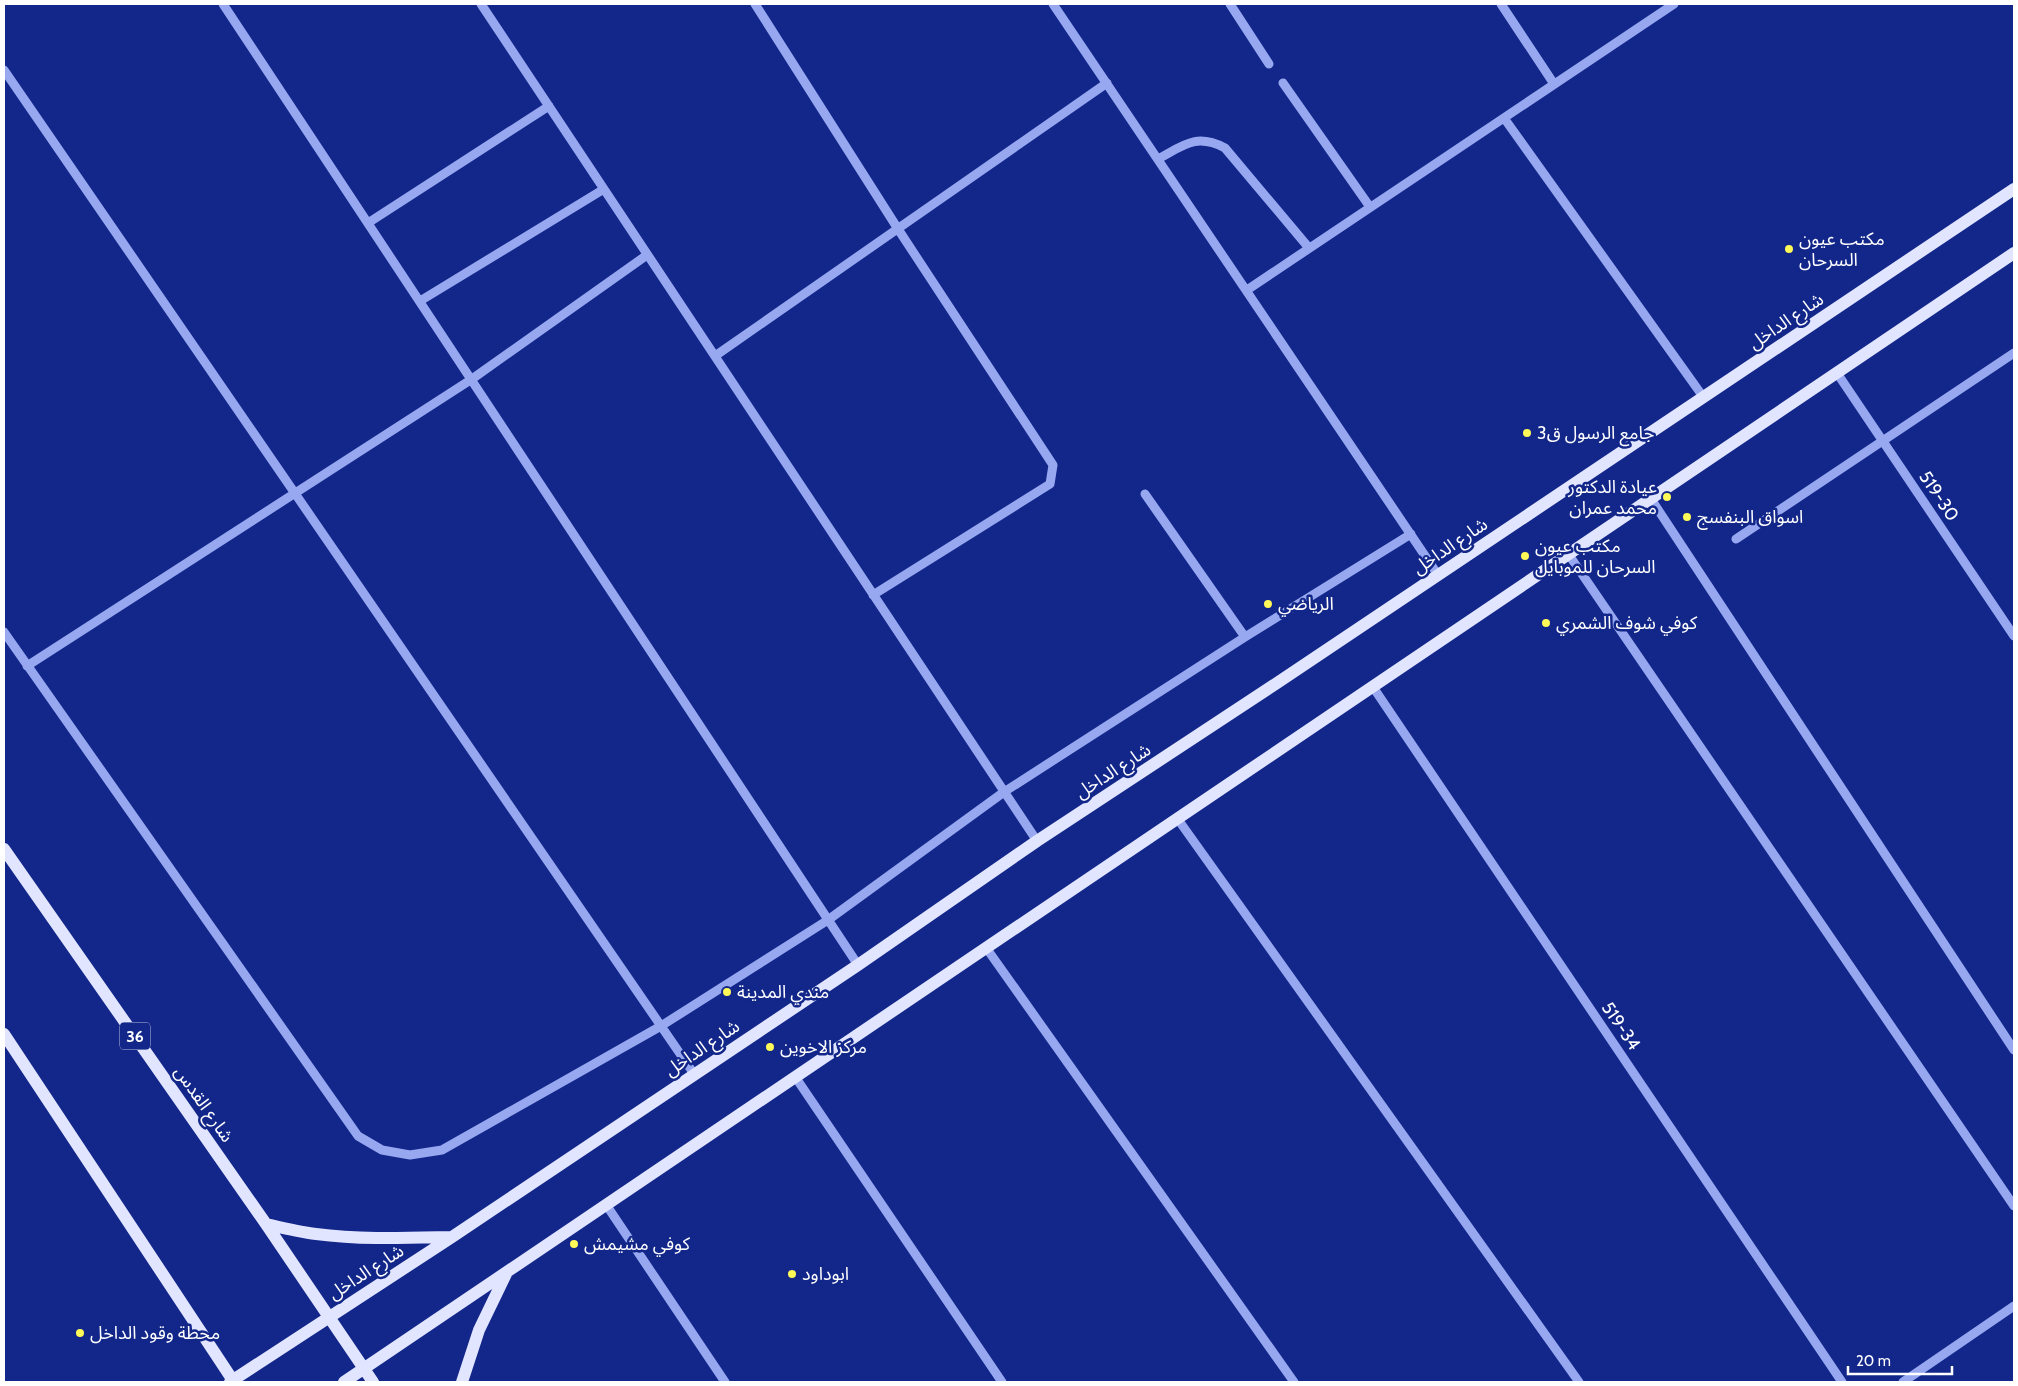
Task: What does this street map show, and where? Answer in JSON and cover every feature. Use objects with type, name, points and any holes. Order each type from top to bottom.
[{"type":"main road","name":"شارع الداخل","points":[[233,1382],[858,965],[1037,842],[1704,398],[2014,188]]},
{"type":"main road","points":[[344,1382],[2014,253]]},
{"type":"main road","name":"شارع القدس","points":[[4,849],[266,1224],[373,1382]]},
{"type":"main road","points":[[4,1034],[233,1382]]},
{"type":"main road","points":[[266,1224],[315,1234],[351,1237],[452,1237]]},
{"type":"main road","points":[[462,1382],[478,1330],[506,1274]]},
{"type":"street","points":[[224,4],[858,965]]},
{"type":"street","points":[[481,4],[1037,842]]},
{"type":"street","points":[[755,4],[898,229],[1053,465],[1050,484],[873,595]]},
{"type":"street","points":[[1053,4],[1438,575]]},
{"type":"street","points":[[1230,4],[1269,64]]},
{"type":"street","points":[[1501,4],[1554,84]]},
{"type":"street","points":[[1247,290],[1674,4]]},
{"type":"street","points":[[4,70],[694,1074]]},
{"type":"street","points":[[715,356],[1107,83]]},
{"type":"street","points":[[1283,83],[1370,207]]},
{"type":"street","points":[[368,223],[549,106]]},
{"type":"street","points":[[1504,118],[1704,398]]},
{"type":"street","points":[[1158,159],[1196,140],[1212,141],[1225,148],[1308,248]]},
{"type":"street","points":[[420,301],[604,189]]},
{"type":"street","points":[[28,666],[472,379],[647,255]]},
{"type":"street","points":[[1736,539],[2014,354]]},
{"type":"street","name":"519-30","points":[[1837,373],[2014,636]]},
{"type":"street","points":[[1145,494],[1245,637]]},
{"type":"street","points":[[1651,499],[2014,1050]]},
{"type":"street","points":[[4,632],[358,1136],[382,1150],[410,1155],[442,1150],[661,1026],[828,920],[1004,792],[1245,637],[1411,534]]},
{"type":"street","points":[[1569,555],[2014,1206]]},
{"type":"street","name":"519-34","points":[[1373,687],[1842,1382]]},
{"type":"street","points":[[1176,818],[1579,1382]]},
{"type":"street","points":[[987,949],[1294,1382]]},
{"type":"street","points":[[796,1078],[1002,1382]]},
{"type":"street","points":[[607,1206],[725,1382]]},
{"type":"street","points":[[1903,1382],[2014,1306]]},
{"type":"place","name":"مكتب عيون السرحان","points":[[1789,249]]},
{"type":"place","name":"جامع الرسول ق3","points":[[1527,433]]},
{"type":"place","name":"عيادة الدكتور محمد عمران","points":[[1667,497]]},
{"type":"place","name":"اسواق البنفسج","points":[[1687,517]]},
{"type":"place","name":"مكتب عيون السرحان للموبايل","points":[[1525,556]]},
{"type":"place","name":"الرياضي","points":[[1268,604]]},
{"type":"place","name":"كوفي شوف الشمري","points":[[1546,623]]},
{"type":"place","name":"مندي المدينة","points":[[727,992]]},
{"type":"place","name":"مركز الاخوين","points":[[770,1047]]},
{"type":"place","name":"كوفي مشيمش","points":[[574,1244]]},
{"type":"place","name":"ابوداود","points":[[792,1274]]},
{"type":"place","name":"محطة وقود الداخل","points":[[80,1333]]}]
